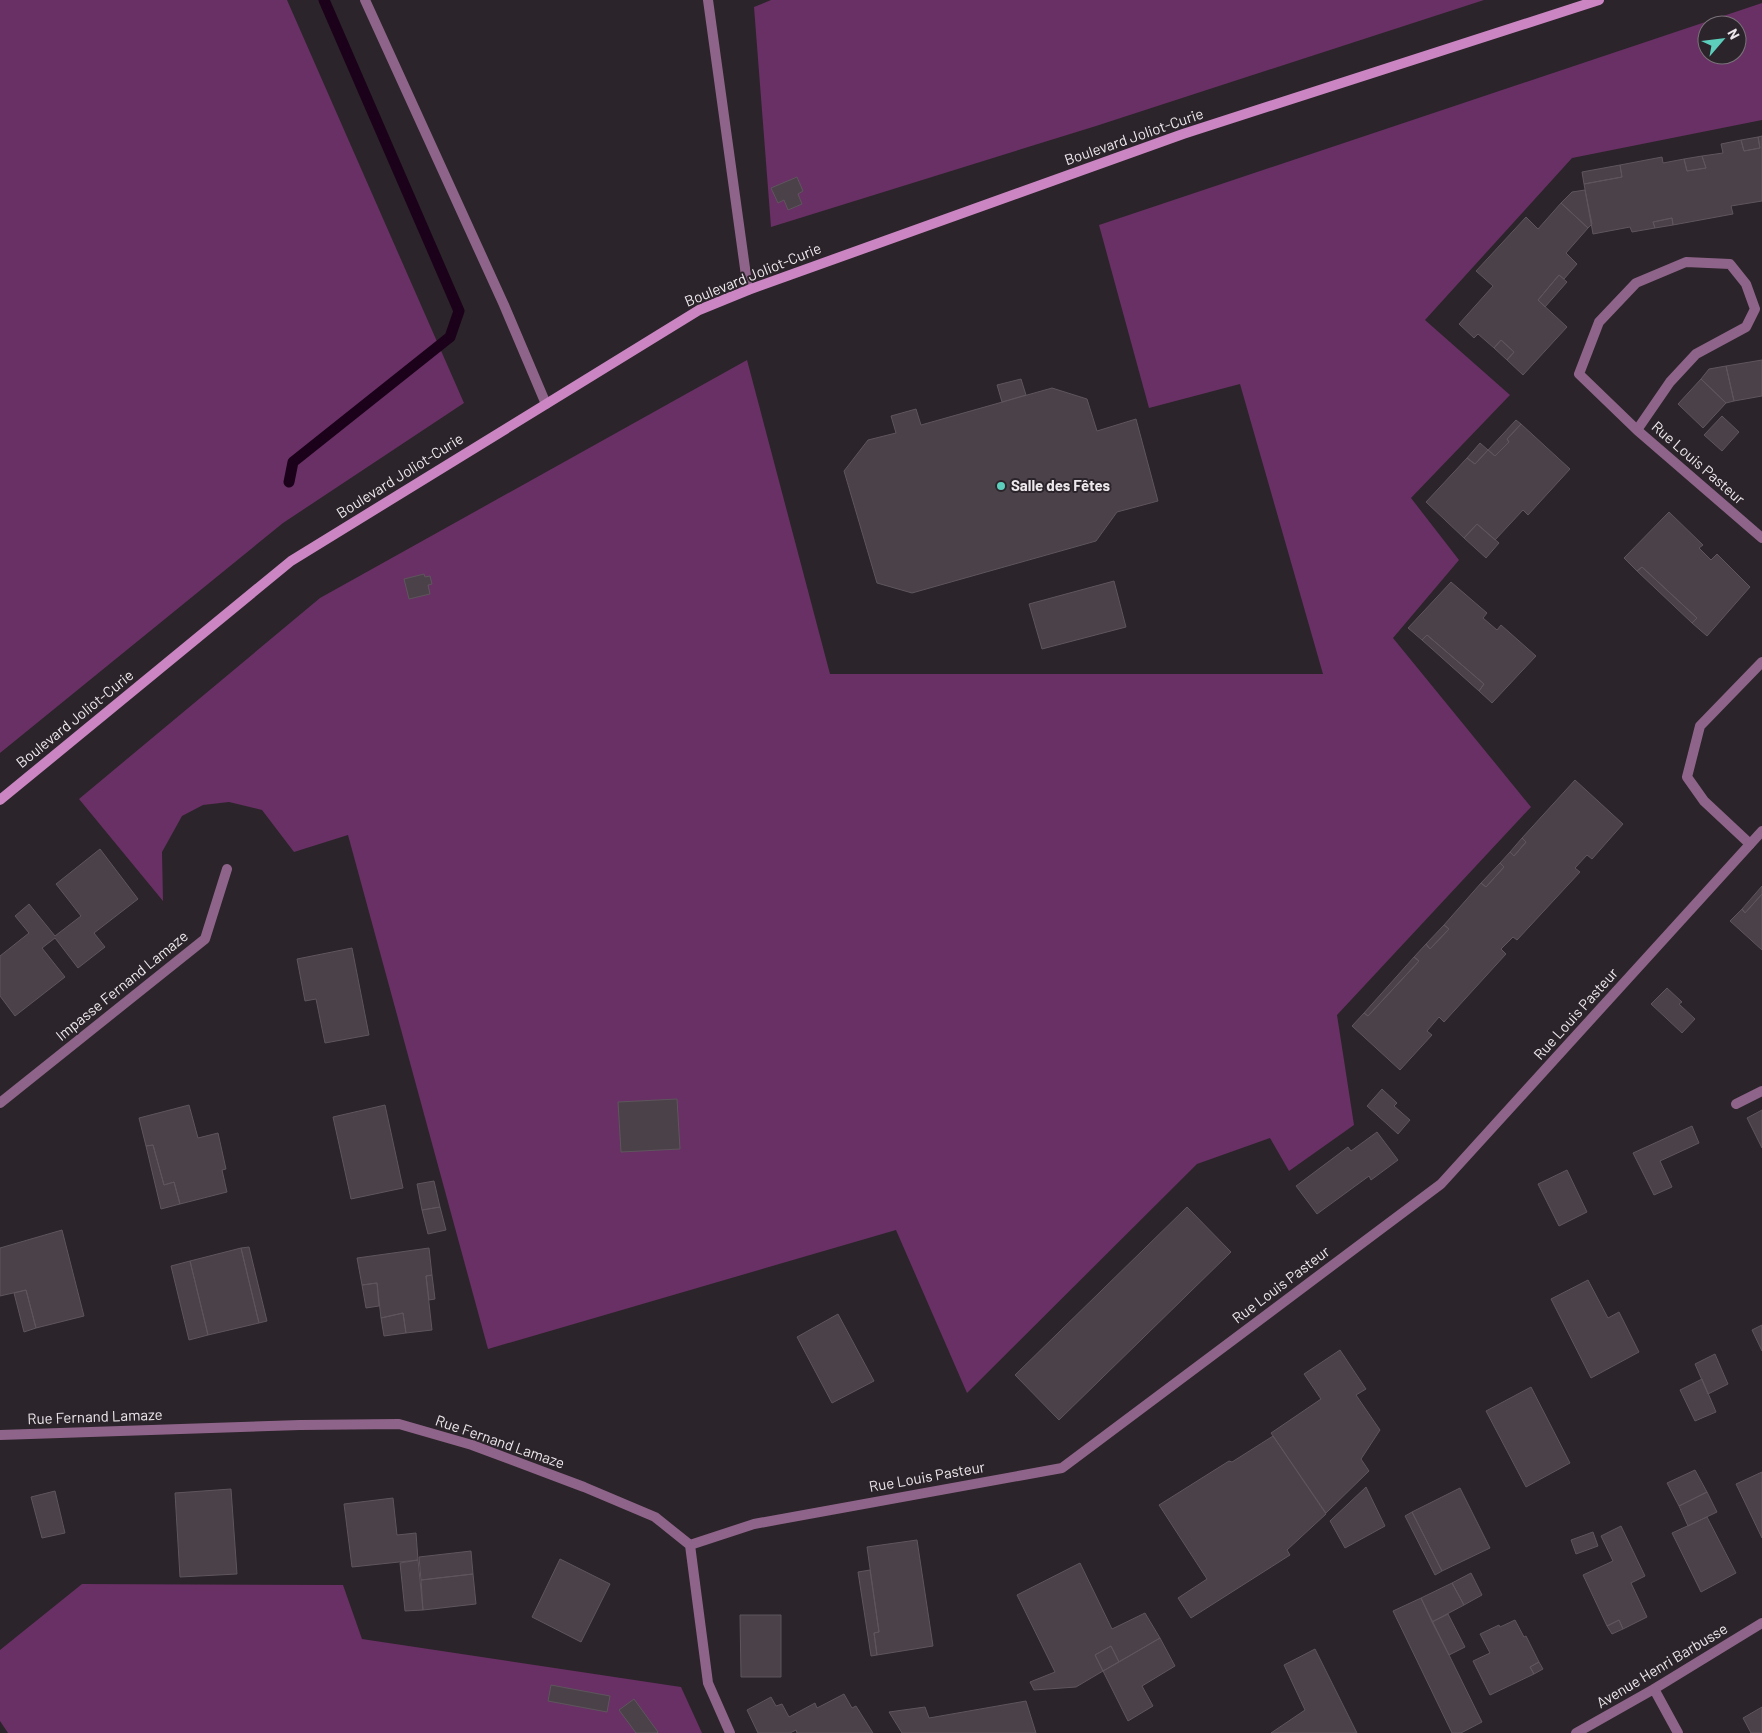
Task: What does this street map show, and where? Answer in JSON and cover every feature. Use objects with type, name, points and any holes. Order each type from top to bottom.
[{"type":"main road","name":"Boulevard Joliot-Curie","points":[[0,800],[291,561],[699,310],[748,290],[1184,134],[1599,0]]},
{"type":"street","points":[[365,0],[504,305],[546,404]]},
{"type":"street","points":[[708,0],[748,290]]},
{"type":"street","name":"Rue Louis Pasteur","points":[[1637,430],[1670,382],[1696,354],[1746,327],[1755,309],[1746,284],[1730,264],[1686,262],[1636,283],[1599,322],[1580,374],[1637,430],[1762,538]]},
{"type":"street","points":[[1750,844],[1704,801],[1687,777],[1700,726],[1762,662]]},
{"type":"street","name":"Rue Louis Pasteur","points":[[690,1545],[754,1524],[1062,1468],[1440,1184],[1762,831]]},
{"type":"street","name":"Impasse Fernand Lamaze","points":[[0,1103],[205,939],[227,869]]},
{"type":"street","points":[[1736,1104],[1762,1091]]},
{"type":"street","name":"Rue Fernand Lamaze","points":[[0,1434],[399,1424],[472,1445],[584,1487],[655,1517],[690,1545]]},
{"type":"street","points":[[690,1545],[708,1683],[730,1733]]},
{"type":"street","name":"Avenue Henri Barbusse","points":[[1576,1733],[1654,1689],[1762,1623]]},
{"type":"street","points":[[1654,1689],[1678,1733]]},
{"type":"shaded area","points":[[0,0],[287,0],[464,403],[283,523],[0,753]]},
{"type":"shaded area","points":[[771,0],[1484,0],[1096,126],[771,227],[754,7]]},
{"type":"shaded area","points":[[1762,3],[1762,120],[1572,158],[1425,320],[1510,395],[1411,498],[1459,560],[1393,638],[1531,807],[1337,1015],[1354,1125],[1289,1171],[1270,1138],[1197,1164],[967,1393],[896,1230],[488,1349],[348,835],[294,852],[262,810],[229,802],[203,805],[182,816],[162,852],[163,901],[79,799],[320,598],[747,360],[830,674],[1323,674],[1240,384],[1149,408],[1099,225],[1697,25],[1697,65],[1747,65],[1747,15],[1726,15]]},
{"type":"shaded area","points":[[82,1584],[343,1585],[362,1639],[681,1687],[702,1733],[8,1733],[0,1721],[0,1650]]},
{"type":"building","points":[[1762,136],[1762,201],[1731,206],[1733,214],[1673,225],[1672,218],[1653,222],[1655,228],[1632,232],[1630,227],[1593,234],[1584,184],[1622,177],[1620,165],[1662,157],[1663,163],[1684,159],[1687,171],[1706,168],[1702,156],[1723,153],[1721,144],[1741,140],[1744,151],[1760,148],[1758,137]]},
{"type":"building","points":[[1758,137],[1760,148],[1744,151],[1741,140]]},
{"type":"building","points":[[1702,156],[1706,168],[1687,171],[1684,159]]},
{"type":"building","points":[[1620,165],[1622,177],[1584,184],[1582,172]]},
{"type":"building","points":[[797,177],[803,191],[798,194],[802,204],[788,210],[784,200],[778,203],[771,188]]},
{"type":"building","points":[[1585,190],[1592,224],[1588,228],[1561,203],[1572,192]]},
{"type":"building","points":[[1561,203],[1588,228],[1566,253],[1577,264],[1564,279],[1559,275],[1538,300],[1567,327],[1523,375],[1507,360],[1514,352],[1501,340],[1494,348],[1478,334],[1474,338],[1459,324],[1493,286],[1476,271],[1526,217],[1538,229]]},
{"type":"building","points":[[1672,218],[1673,225],[1655,228],[1653,222]]},
{"type":"building","points":[[1559,275],[1567,282],[1545,307],[1538,300]]},
{"type":"building","points":[[1501,340],[1514,352],[1507,360],[1494,348]]},
{"type":"building","points":[[1762,360],[1762,396],[1734,401],[1726,366]]},
{"type":"building","points":[[1726,366],[1734,401],[1726,403],[1701,379],[1709,369]]},
{"type":"building","points":[[1021,379],[1026,395],[1002,402],[997,385]]},
{"type":"building","points":[[1701,379],[1726,403],[1703,428],[1678,404]]},
{"type":"building","name":"Salle des Fêtes","points":[[1052,388],[1087,399],[1097,431],[1136,419],[1158,501],[1117,512],[1096,541],[912,593],[877,583],[844,471],[868,440],[896,433],[891,416],[916,409],[921,425]]},
{"type":"building","points":[[1722,416],[1739,432],[1722,451],[1704,435]]},
{"type":"building","points":[[1516,420],[1521,424],[1507,439],[1509,442],[1495,456],[1488,450]]},
{"type":"building","points":[[1521,424],[1570,469],[1528,515],[1523,510],[1495,540],[1477,524],[1464,538],[1426,502],[1467,458],[1475,464],[1488,450],[1495,456],[1509,442],[1507,439]]},
{"type":"building","points":[[1480,443],[1488,450],[1475,464],[1467,458]]},
{"type":"building","points":[[1669,512],[1703,545],[1699,548],[1711,560],[1717,554],[1750,587],[1707,636],[1692,623],[1697,618],[1642,567],[1637,571],[1624,558]]},
{"type":"building","points":[[1477,524],[1499,543],[1486,558],[1464,538]]},
{"type":"building","points":[[1642,567],[1697,618],[1692,623],[1637,571]]},
{"type":"building","points":[[424,574],[425,577],[430,576],[432,584],[428,585],[430,594],[409,599],[404,579]]},
{"type":"building","points":[[1114,581],[1126,627],[1042,649],[1029,604]]},
{"type":"building","points":[[1451,582],[1487,613],[1483,618],[1497,630],[1501,625],[1536,656],[1492,703],[1479,691],[1484,684],[1427,635],[1422,640],[1408,628]]},
{"type":"building","points":[[1427,635],[1484,684],[1479,691],[1422,640]]},
{"type":"building","points":[[1575,780],[1623,824],[1592,859],[1587,855],[1575,868],[1580,872],[1517,940],[1513,937],[1501,949],[1506,954],[1444,1022],[1439,1017],[1427,1031],[1432,1035],[1400,1070],[1352,1026],[1364,1013],[1368,1016],[1419,961],[1414,957],[1426,944],[1430,949],[1449,929],[1444,925],[1481,883],[1486,887],[1504,867],[1500,863],[1510,852],[1514,856],[1526,842],[1522,838]]},
{"type":"building","points":[[1522,838],[1526,842],[1514,856],[1510,852]]},
{"type":"building","points":[[100,849],[138,899],[94,933],[105,947],[78,968],[55,938],[42,948],[65,977],[15,1016],[0,996],[0,956],[29,933],[15,916],[29,904],[55,936],[81,916],[56,884]]},
{"type":"building","points":[[1500,863],[1504,867],[1486,887],[1481,883]]},
{"type":"building","points":[[1762,886],[1762,894],[1745,913],[1742,909]]},
{"type":"building","points":[[1762,894],[1762,950],[1730,921],[1742,909],[1745,913]]},
{"type":"building","points":[[1444,925],[1449,929],[1430,949],[1426,944]]},
{"type":"building","points":[[352,948],[369,1035],[325,1043],[316,999],[305,1001],[297,959]]},
{"type":"building","points":[[1414,957],[1419,961],[1368,1016],[1364,1013]]},
{"type":"building","points":[[1667,988],[1682,1002],[1679,1004],[1695,1019],[1682,1033],[1651,1004]]},
{"type":"building","points":[[1382,1089],[1397,1103],[1394,1106],[1410,1120],[1398,1134],[1367,1106]]},
{"type":"building","points":[[677,1099],[680,1149],[621,1152],[618,1102]]},
{"type":"building","points":[[189,1105],[198,1138],[218,1133],[226,1169],[222,1170],[227,1192],[180,1204],[174,1182],[164,1185],[153,1145],[146,1146],[139,1118]]},
{"type":"building","points":[[385,1105],[403,1188],[351,1199],[333,1117]]},
{"type":"building","points":[[1762,1110],[1762,1148],[1747,1118]]},
{"type":"building","points":[[1692,1126],[1699,1143],[1660,1161],[1672,1187],[1654,1195],[1633,1153]]},
{"type":"building","points":[[1377,1132],[1398,1160],[1371,1180],[1369,1176],[1317,1214],[1296,1186],[1348,1147],[1351,1151]]},
{"type":"building","points":[[153,1145],[164,1185],[174,1182],[180,1204],[161,1209],[146,1146]]},
{"type":"building","points":[[1567,1170],[1587,1212],[1559,1226],[1538,1184]]},
{"type":"building","points":[[434,1181],[440,1207],[422,1210],[417,1184]]},
{"type":"building","points":[[440,1207],[446,1230],[428,1234],[422,1210]]},
{"type":"building","points":[[1187,1207],[1231,1252],[1059,1420],[1015,1375]]},
{"type":"building","points":[[62,1230],[84,1316],[36,1328],[26,1290],[0,1296],[0,1248]]},
{"type":"building","points":[[249,1247],[267,1321],[259,1323],[241,1248]]},
{"type":"building","points":[[241,1248],[259,1323],[208,1335],[190,1261]]},
{"type":"building","points":[[429,1248],[432,1275],[426,1276],[432,1330],[406,1333],[403,1313],[381,1318],[377,1283],[362,1285],[357,1258]]},
{"type":"building","points":[[190,1261],[208,1335],[189,1340],[171,1266]]},
{"type":"building","points":[[432,1275],[435,1299],[429,1300],[426,1276]]},
{"type":"building","points":[[1588,1280],[1608,1318],[1619,1312],[1639,1352],[1591,1378],[1551,1299]]},
{"type":"building","points":[[377,1283],[379,1306],[366,1308],[362,1285]]},
{"type":"building","points":[[26,1290],[36,1328],[24,1332],[14,1293]]},
{"type":"building","points":[[403,1313],[406,1333],[384,1336],[381,1318]]},
{"type":"building","points":[[838,1314],[874,1381],[832,1403],[797,1337]]},
{"type":"building","points":[[1762,1325],[1762,1351],[1752,1330]]},
{"type":"building","points":[[1340,1350],[1366,1389],[1356,1395],[1380,1430],[1361,1459],[1369,1471],[1326,1513],[1271,1433],[1321,1399],[1304,1374]]},
{"type":"building","points":[[1715,1354],[1728,1384],[1708,1394],[1695,1364]]},
{"type":"building","points":[[1702,1379],[1716,1412],[1695,1421],[1680,1390]]},
{"type":"building","points":[[1531,1387],[1570,1463],[1526,1487],[1486,1411]]},
{"type":"building","points":[[1273,1436],[1326,1514],[1287,1550],[1290,1555],[1191,1618],[1178,1598],[1207,1579],[1159,1505]]},
{"type":"building","points":[[1695,1470],[1707,1492],[1679,1506],[1667,1483]]},
{"type":"building","points":[[1762,1472],[1762,1538],[1736,1484]]},
{"type":"building","points":[[1366,1487],[1385,1526],[1345,1548],[1330,1521]]},
{"type":"building","points":[[1460,1488],[1490,1548],[1442,1571],[1412,1512]]},
{"type":"building","points":[[231,1489],[237,1574],[180,1577],[175,1493]]},
{"type":"building","points":[[55,1491],[65,1533],[42,1538],[31,1497]]},
{"type":"building","points":[[1707,1492],[1717,1512],[1688,1526],[1679,1506]]},
{"type":"building","points":[[393,1498],[397,1535],[416,1533],[418,1560],[352,1567],[344,1504]]},
{"type":"building","points":[[1412,1512],[1442,1571],[1435,1575],[1405,1516]]},
{"type":"building","points":[[1707,1517],[1736,1573],[1701,1592],[1672,1533]]},
{"type":"building","points":[[1621,1526],[1645,1576],[1631,1583],[1647,1617],[1623,1629],[1619,1620],[1607,1626],[1583,1575],[1613,1561],[1601,1536]]},
{"type":"building","points":[[1593,1532],[1598,1546],[1576,1554],[1571,1540]]},
{"type":"building","points":[[917,1540],[933,1646],[877,1655],[874,1633],[879,1632],[867,1547]]},
{"type":"building","points":[[471,1551],[473,1574],[421,1580],[419,1557]]},
{"type":"building","points":[[560,1559],[610,1584],[581,1642],[532,1617]]},
{"type":"building","points":[[418,1560],[423,1610],[405,1611],[400,1563]]},
{"type":"building","points":[[1080,1563],[1112,1629],[1145,1613],[1160,1638],[1119,1662],[1111,1646],[1095,1655],[1103,1671],[1076,1687],[1034,1690],[1030,1682],[1055,1672],[1017,1595]]},
{"type":"building","points":[[870,1570],[879,1632],[874,1633],[877,1655],[871,1656],[858,1572]]},
{"type":"building","points":[[1471,1573],[1482,1595],[1464,1605],[1452,1583]]},
{"type":"building","points":[[473,1574],[476,1604],[423,1610],[421,1580]]},
{"type":"building","points":[[1452,1583],[1464,1605],[1432,1622],[1421,1598]]},
{"type":"building","points":[[1421,1598],[1482,1722],[1461,1733],[1452,1733],[1393,1611]]},
{"type":"building","points":[[1448,1614],[1465,1647],[1449,1655],[1432,1622]]},
{"type":"building","points":[[740,1615],[781,1615],[781,1677],[741,1677]]},
{"type":"building","points":[[1515,1620],[1524,1637],[1526,1636],[1539,1662],[1530,1667],[1534,1674],[1490,1695],[1473,1661],[1490,1653],[1480,1634]]},
{"type":"building","points":[[1619,1620],[1623,1629],[1612,1634],[1607,1626]]},
{"type":"building","points":[[1160,1638],[1175,1666],[1142,1686],[1153,1706],[1128,1721],[1103,1671]]},
{"type":"building","points":[[1111,1646],[1119,1662],[1103,1671],[1095,1655]]},
{"type":"building","points":[[1315,1649],[1357,1733],[1271,1733],[1305,1710],[1284,1665]]},
{"type":"building","points":[[1539,1662],[1543,1669],[1534,1674],[1530,1667]]},
{"type":"building","points":[[551,1685],[610,1696],[607,1712],[548,1701]]},
{"type":"building","points":[[844,1694],[852,1708],[856,1706],[873,1733],[797,1733],[796,1730],[790,1733],[758,1733],[747,1710],[771,1697],[776,1706],[782,1704],[789,1717],[815,1703],[817,1708]]},
{"type":"building","points":[[634,1699],[657,1733],[636,1733],[619,1710]]},
{"type":"building","points":[[1026,1701],[1036,1733],[902,1733],[889,1712],[925,1707],[929,1718]]},
{"type":"building","points":[[1762,1707],[1762,1733],[1751,1733],[1743,1718]]},
{"type":"waterway","points":[[289,482],[293,462],[450,337],[459,311],[324,0]]},
{"type":"place","name":"Salle des Fêtes","points":[[1001,486]]}]
